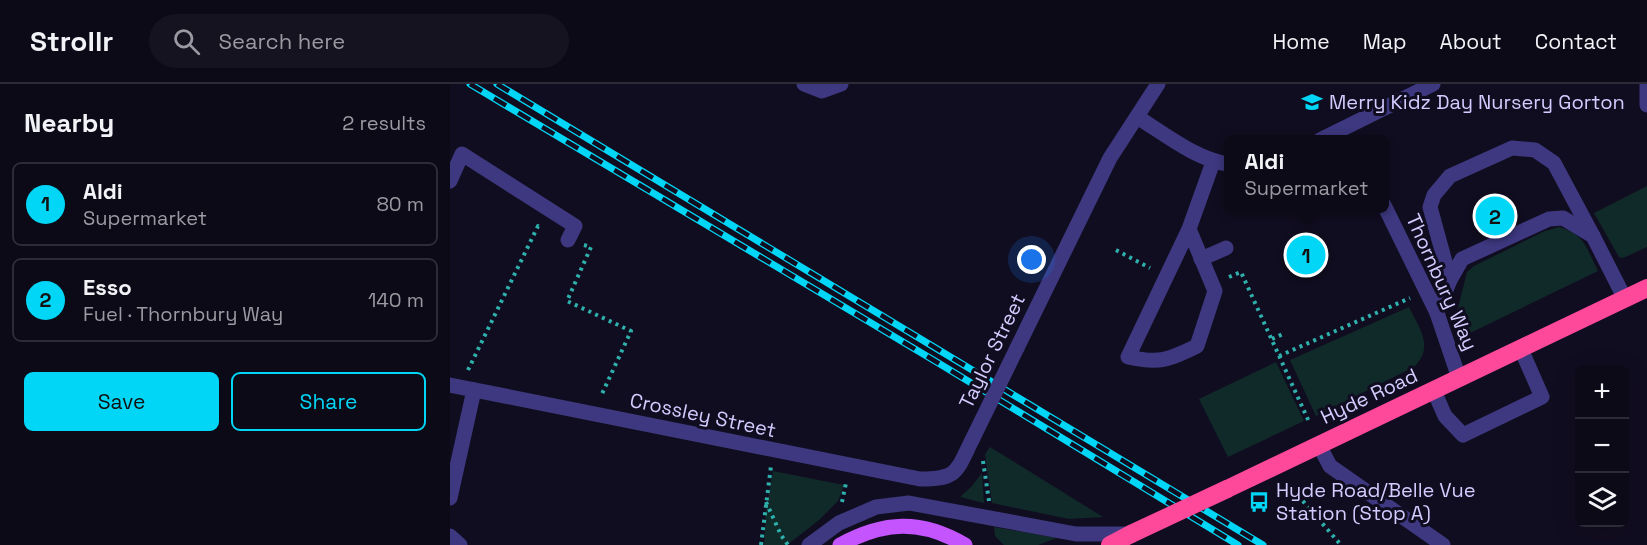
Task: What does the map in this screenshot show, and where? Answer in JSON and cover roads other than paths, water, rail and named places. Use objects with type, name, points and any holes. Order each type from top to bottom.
[{"type":"highway","name":"Hyde Road","points":[[1110,545],[1647,288]]},
{"type":"main road","points":[[840,545],[890,525],[914,526],[951,537],[965,545]]},
{"type":"street","points":[[804,84],[822,91],[842,84]]},
{"type":"street","name":"Taylor Street","points":[[948,477],[960,464],[1110,158],[1158,84]]},
{"type":"street","points":[[1350,133],[1433,84]]},
{"type":"street","points":[[1647,84],[1647,105]]},
{"type":"street","points":[[1137,117],[1221,163],[1189,229],[1128,357],[1146,361],[1171,359],[1197,346],[1215,291],[1189,229]]},
{"type":"street","points":[[1450,280],[1430,207],[1434,195],[1450,176],[1512,148],[1535,150],[1554,163],[1625,299]]},
{"type":"street","points":[[450,181],[462,154],[575,226],[568,240]]},
{"type":"street","name":"Thornbury Way","points":[[1388,213],[1437,313],[1460,378]]},
{"type":"street","points":[[1437,313],[1450,280],[1462,259],[1549,219],[1563,218],[1593,236]]},
{"type":"street","points":[[1202,259],[1226,248]]},
{"type":"street","points":[[1434,391],[1445,416],[1463,435],[1542,397],[1521,349]]},
{"type":"street","points":[[450,498],[461,387]]},
{"type":"street","name":"Crossley Street","points":[[461,387],[920,480],[948,477]]},
{"type":"street","points":[[1319,445],[1330,466],[1443,545]]},
{"type":"street","points":[[809,545],[839,523],[876,507],[909,504],[1076,534],[1131,534]]},
{"type":"street","points":[[450,536],[460,545]]},
{"type":"railway","points":[[470,84],[940,364],[1238,545]]},
{"type":"railway","points":[[497,84],[1263,545]]},
{"type":"place","name":"Merry Kidz Day Nursery Gorton","points":[[1312,102]]},
{"type":"place","name":"Esso","points":[[1495,216]]},
{"type":"place","name":"Aldi","points":[[1306,255]]},
{"type":"place","name":"Hyde Road/Belle Vue Station (Stop A)","points":[[1259,502]]}]
